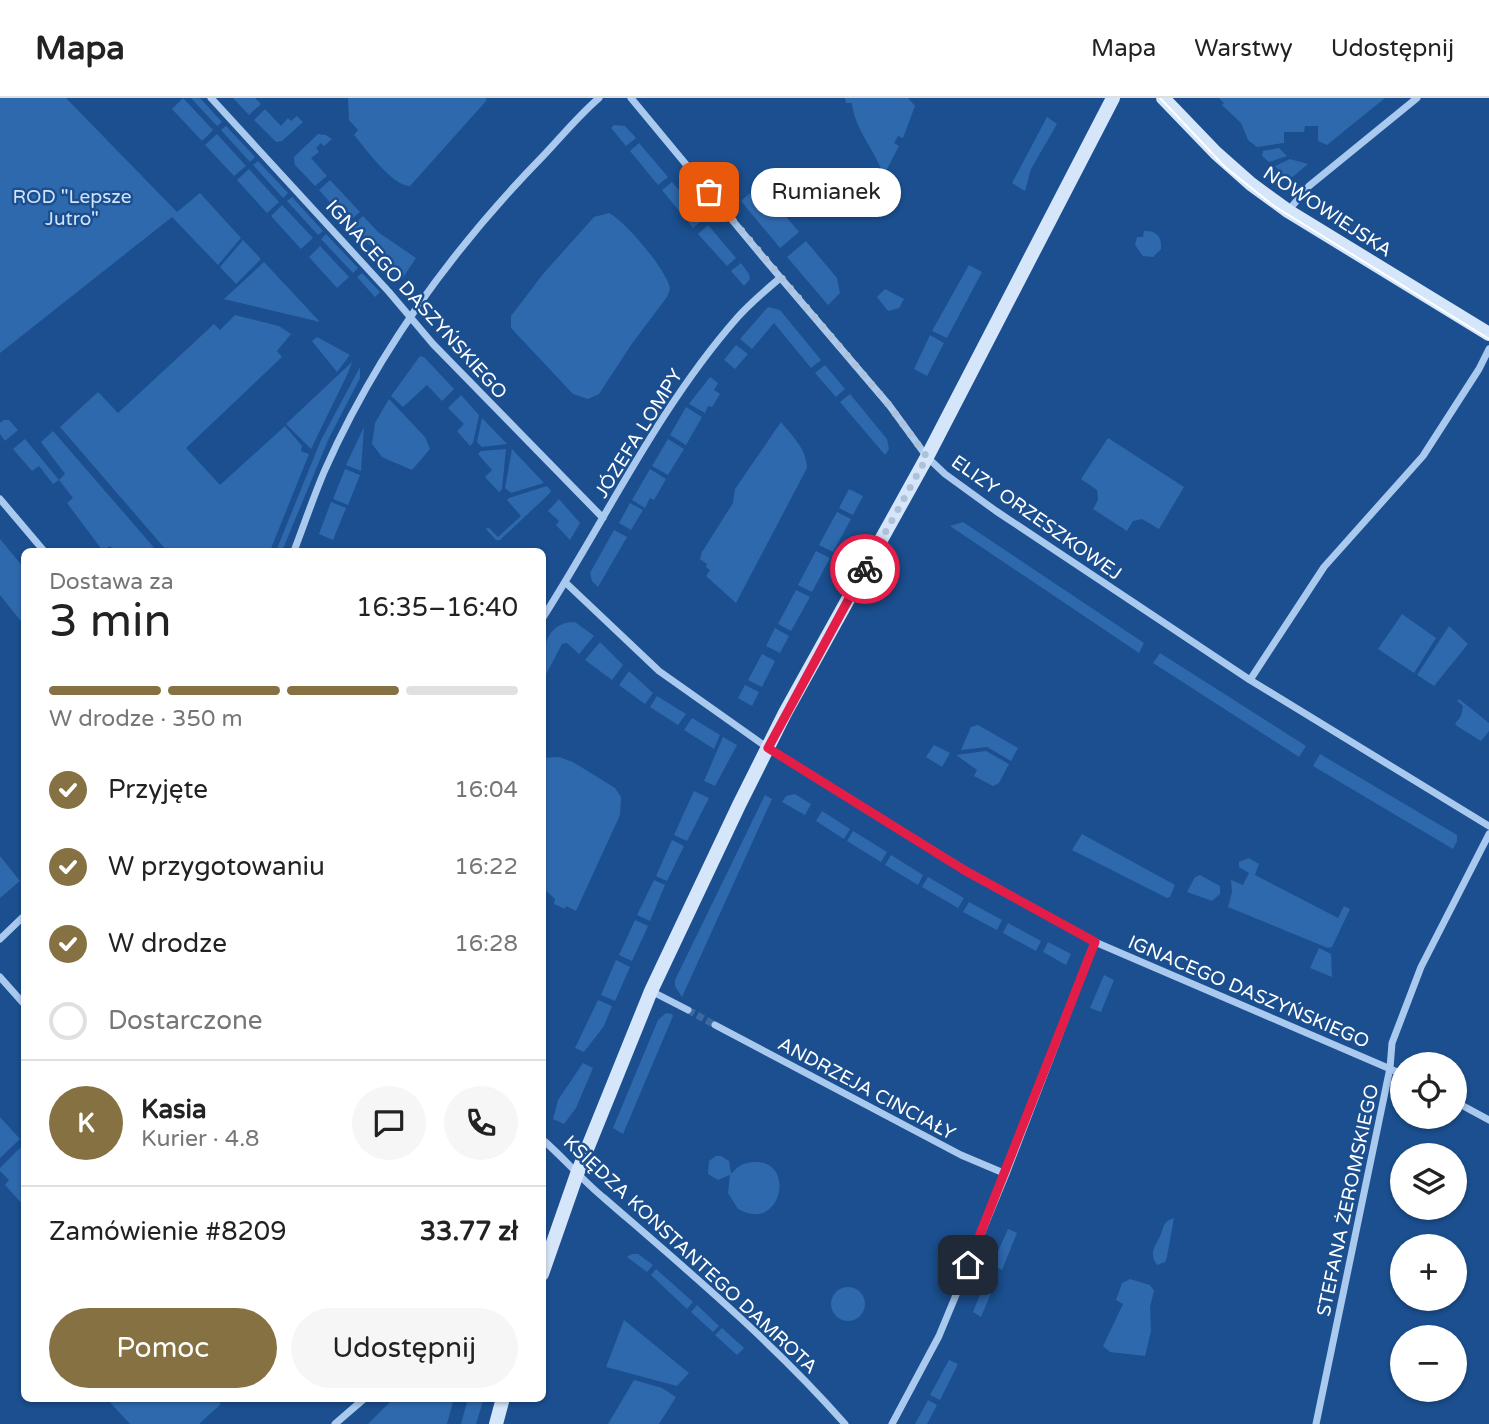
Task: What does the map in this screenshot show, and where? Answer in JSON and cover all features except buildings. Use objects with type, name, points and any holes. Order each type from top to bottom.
[{"type":"main road","points":[[546,1263],[577,1174],[651,991],[768,748],[927,457],[1113,98]]},
{"type":"main road","name":"NOWOWIEJSKA","points":[[1163,98],[1216,153],[1251,184],[1288,211],[1489,334]]},
{"type":"main road","points":[[496,1424],[502,1402]]},
{"type":"street","name":"IGNACEGO DASZYŃSKIEGO","points":[[211,98],[411,316],[433,344],[603,518]]},
{"type":"street","points":[[295,548],[330,460],[371,382],[411,316],[496,205],[599,98]]},
{"type":"street","name":"ELIZY ORZESZKOWEJ","points":[[631,98],[889,405],[927,457],[945,474],[996,511],[1250,680],[1489,826]]},
{"type":"street","points":[[1288,211],[1309,186],[1417,98]]},
{"type":"street","name":"JÓZEFA LOMPY","points":[[546,613],[691,376],[737,318],[780,278]]},
{"type":"street","points":[[1250,680],[1324,566],[1423,456],[1489,349]]},
{"type":"street","points":[[0,499],[41,548]]},
{"type":"street","name":"IGNACEGO DASZYŃSKIEGO","points":[[566,583],[659,671],[768,748],[964,870],[1095,942],[1390,1068]]},
{"type":"street","name":"STEFANA ŻEROMSKIEGO","points":[[1391,1052],[1392,1042],[1421,967],[1489,834]]},
{"type":"street","points":[[0,939],[21,919]]},
{"type":"street","points":[[892,1424],[939,1336],[1006,1174],[1095,942]]},
{"type":"street","points":[[1,979],[21,1001]]},
{"type":"street","points":[[651,991],[688,1010]]},
{"type":"street","name":"ANDRZEJA CINCIAŁY","points":[[715,1025],[961,1156],[1006,1174]]},
{"type":"street","name":"STEFANA ŻEROMSKIEGO","points":[[1316,1424],[1390,1068]]},
{"type":"street","points":[[1467,1108],[1489,1121]]},
{"type":"street","name":"KSIĘDZA KONSTANTEGO DAMROTA","points":[[546,1143],[577,1174],[716,1295],[811,1385],[845,1424]]},
{"type":"street","points":[[335,1424],[360,1402]]},
{"type":"green space","name":"ROD \"Lepsze Jutro\"","points":[[0,98],[66,98],[177,212],[200,193],[241,238],[218,265],[172,217],[0,353]]},
{"type":"green space","points":[[183,98],[213,130],[202,141],[172,109]]},
{"type":"green space","points":[[191,98],[200,98],[222,122],[217,126]]},
{"type":"green space","points":[[233,98],[255,98],[261,104],[249,115]]},
{"type":"green space","points":[[348,98],[487,100],[410,186],[388,174],[354,135],[358,130],[349,120]]},
{"type":"green space","points":[[845,98],[908,98],[915,106],[903,138],[898,136],[894,143],[899,146],[887,169],[882,171],[860,129],[852,103],[846,103]]},
{"type":"green space","points":[[1219,98],[1385,98],[1327,145],[1318,141],[1318,126],[1305,126],[1304,132],[1284,132],[1284,143],[1257,147],[1248,140],[1241,123],[1222,105],[1224,103]]},
{"type":"green space","points":[[265,109],[281,126],[288,118],[291,121],[297,116],[303,122],[282,141],[276,142],[254,120]]},
{"type":"green space","points":[[1047,117],[1057,124],[1031,169],[1025,191],[1012,183]]},
{"type":"green space","points":[[614,125],[625,126],[636,138],[626,146],[611,128]]},
{"type":"green space","points":[[226,126],[255,157],[250,162],[221,130]]},
{"type":"green space","points":[[217,134],[246,166],[234,176],[205,145]]},
{"type":"green space","points":[[318,134],[332,139],[324,146],[321,143],[316,148],[319,152],[311,158],[327,176],[315,186],[295,165],[294,157]]},
{"type":"green space","points":[[639,143],[668,177],[658,185],[630,151]]},
{"type":"green space","points":[[1279,148],[1287,156],[1269,162],[1262,156],[1263,151]]},
{"type":"green space","points":[[1290,159],[1308,164],[1290,179],[1275,166]]},
{"type":"green space","points":[[258,161],[288,193],[283,198],[253,165]]},
{"type":"green space","points":[[249,169],[279,202],[267,213],[237,180]]},
{"type":"green space","points":[[330,180],[360,212],[348,222],[319,190]]},
{"type":"green space","points":[[672,182],[704,219],[693,228],[662,190]]},
{"type":"green space","points":[[749,194],[767,194],[799,232],[780,248],[741,201]]},
{"type":"green space","points":[[292,197],[323,231],[318,235],[287,201]]},
{"type":"green space","points":[[282,205],[313,238],[301,249],[271,216]]},
{"type":"green space","points":[[609,213],[645,247],[662,271],[670,289],[599,394],[588,399],[573,394],[511,328],[511,316],[543,274],[594,217]]},
{"type":"green space","points":[[363,216],[378,232],[416,258],[402,279],[352,226]]},
{"type":"green space","points":[[708,225],[736,258],[727,266],[698,234]]},
{"type":"green space","points":[[1144,231],[1155,233],[1159,237],[1161,249],[1153,257],[1143,256],[1135,245],[1137,237],[1143,237]]},
{"type":"green space","points":[[326,234],[358,268],[353,273],[321,239]]},
{"type":"green space","points":[[243,240],[261,259],[236,284],[220,267]]},
{"type":"green space","points":[[806,241],[837,278],[840,293],[828,305],[787,257]]},
{"type":"green space","points":[[320,246],[349,277],[337,288],[309,257]]},
{"type":"green space","points":[[264,262],[320,322],[224,299]]},
{"type":"green space","points":[[741,263],[750,279],[744,286],[731,271]]},
{"type":"green space","points":[[969,265],[982,272],[947,338],[932,331]]},
{"type":"green space","points":[[362,273],[380,292],[375,297],[357,277]]},
{"type":"green space","points":[[885,289],[904,299],[899,308],[888,311],[877,297]]},
{"type":"green space","points":[[768,307],[780,310],[821,360],[811,368],[774,323],[752,349],[740,339]]},
{"type":"green space","points":[[235,315],[279,326],[291,334],[277,351],[282,357],[186,448],[220,485],[285,426],[302,446],[301,451],[309,454],[271,548],[164,548],[60,427],[98,392],[118,413],[214,324],[220,330]]},
{"type":"green space","points":[[930,335],[944,343],[927,376],[914,369]]},
{"type":"green space","points":[[317,337],[350,355],[337,372],[312,341]]},
{"type":"green space","points":[[736,345],[748,354],[735,369],[724,360]]},
{"type":"green space","points":[[420,356],[454,389],[442,401],[427,385],[403,407],[391,396]]},
{"type":"green space","points":[[352,362],[348,373],[311,449],[286,424]]},
{"type":"green space","points":[[825,365],[845,389],[836,397],[815,373]]},
{"type":"green space","points":[[360,367],[360,378],[329,438],[283,548],[277,548],[321,440]]},
{"type":"green space","points":[[710,377],[718,383],[714,390],[720,394],[705,413],[689,404]]},
{"type":"green space","points":[[850,394],[887,439],[889,449],[885,455],[840,402]]},
{"type":"green space","points":[[461,395],[479,415],[470,446],[457,431],[464,424],[448,408]]},
{"type":"green space","points":[[389,399],[425,437],[430,449],[412,470],[382,457],[372,444],[375,423]]},
{"type":"green space","points":[[686,407],[702,417],[686,445],[670,435]]},
{"type":"green space","points":[[482,418],[507,444],[482,447],[477,442]]},
{"type":"green space","points":[[9,420],[18,430],[5,441],[0,434],[0,423]]},
{"type":"green space","points":[[781,422],[801,449],[807,468],[736,603],[706,576],[710,570],[700,559],[733,503],[735,489]]},
{"type":"green space","points":[[364,427],[361,471],[346,465]]},
{"type":"green space","points":[[53,431],[154,548],[101,548],[67,503],[73,498],[59,480],[65,474],[41,442]]},
{"type":"green space","points":[[1108,438],[1184,487],[1159,529],[1142,519],[1133,521],[1127,531],[1093,509],[1098,500],[1097,490],[1081,479]]},
{"type":"green space","points":[[25,439],[59,480],[53,484],[39,466],[32,471],[13,449]]},
{"type":"green space","points":[[668,439],[684,449],[668,475],[652,466]]},
{"type":"green space","points":[[506,449],[502,489],[499,492],[485,477],[492,470],[478,454],[481,451]]},
{"type":"green space","points":[[512,449],[544,483],[511,493],[505,488]]},
{"type":"green space","points":[[345,469],[360,475],[348,505],[333,499]]},
{"type":"green space","points":[[650,469],[666,479],[654,500],[650,498],[645,508],[632,500]]},
{"type":"green space","points":[[547,486],[551,491],[549,494],[500,540],[496,540],[486,529],[488,527],[498,537],[521,516],[507,500]]},
{"type":"green space","points":[[849,489],[863,496],[853,515],[839,508]]},
{"type":"green space","points":[[559,499],[580,523],[570,540],[556,525],[559,521],[548,511]]},
{"type":"green space","points":[[331,502],[346,508],[333,540],[319,534]]},
{"type":"green space","points":[[630,503],[643,510],[631,530],[619,523]]},
{"type":"green space","points":[[837,512],[851,519],[833,552],[819,545]]},
{"type":"green space","points":[[963,522],[1144,643],[1139,653],[950,526]]},
{"type":"green space","points":[[614,530],[627,537],[598,587],[592,581],[590,573]]},
{"type":"green space","points":[[0,539],[21,564],[21,621],[0,595]]},
{"type":"green space","points":[[816,551],[830,558],[812,592],[798,585]]},
{"type":"green space","points":[[796,590],[810,597],[791,631],[778,624]]},
{"type":"green space","points":[[1402,614],[1436,638],[1414,673],[1378,649]]},
{"type":"green space","points":[[575,622],[594,636],[579,654],[567,643],[562,644],[546,674],[546,642],[556,628]]},
{"type":"green space","points":[[1449,626],[1468,644],[1434,686],[1417,675]]},
{"type":"green space","points":[[775,628],[789,636],[780,653],[766,646]]},
{"type":"green space","points":[[600,642],[623,665],[612,680],[585,660]]},
{"type":"green space","points":[[1160,653],[1306,746],[1299,757],[1153,663]]},
{"type":"green space","points":[[762,654],[775,661],[762,687],[748,680]]},
{"type":"green space","points":[[629,671],[653,693],[645,704],[619,685]]},
{"type":"green space","points":[[745,685],[759,692],[752,706],[738,698]]},
{"type":"green space","points":[[657,696],[686,714],[678,725],[650,707]]},
{"type":"green space","points":[[1459,699],[1489,723],[1489,731],[1481,741],[1455,724],[1461,716],[1463,706],[1457,701]]},
{"type":"green space","points":[[692,718],[720,735],[714,749],[684,730]]},
{"type":"green space","points":[[978,725],[1018,748],[1011,761],[987,747],[961,750],[971,727]]},
{"type":"green space","points":[[723,737],[737,745],[715,786],[704,781]]},
{"type":"green space","points":[[934,745],[950,753],[942,767],[926,757]]},
{"type":"green space","points":[[986,751],[1009,764],[999,783],[993,786],[974,776],[977,770],[956,755]]},
{"type":"green space","points":[[1320,754],[1457,835],[1453,849],[1313,766]]},
{"type":"green space","points":[[559,757],[573,762],[615,788],[621,797],[620,815],[576,911],[554,904],[555,899],[546,891],[546,758]]},
{"type":"green space","points":[[694,791],[709,798],[687,841],[674,835]]},
{"type":"green space","points":[[795,794],[811,804],[805,815],[782,802],[786,796]]},
{"type":"green space","points":[[765,795],[772,799],[682,997],[675,986],[675,980]]},
{"type":"green space","points":[[822,811],[850,829],[844,839],[816,821]]},
{"type":"green space","points":[[853,831],[887,852],[881,862],[847,841]]},
{"type":"green space","points":[[1082,834],[1175,885],[1170,897],[1167,898],[1072,850]]},
{"type":"green space","points":[[672,840],[684,846],[667,881],[656,876]]},
{"type":"green space","points":[[891,855],[923,875],[918,885],[885,865]]},
{"type":"green space","points":[[0,856],[20,881],[0,898]]},
{"type":"green space","points":[[1249,858],[1259,864],[1255,875],[1338,918],[1344,906],[1350,909],[1332,947],[1328,948],[1228,907],[1232,892],[1231,880],[1243,885],[1249,873],[1239,867],[1239,862]]},
{"type":"green space","points":[[1200,875],[1220,886],[1220,894],[1212,901],[1187,892],[1195,877]]},
{"type":"green space","points":[[928,877],[964,898],[958,908],[922,887]]},
{"type":"green space","points":[[654,880],[665,885],[650,921],[637,915]]},
{"type":"green space","points":[[969,902],[1002,920],[997,930],[963,912]]},
{"type":"green space","points":[[635,920],[648,926],[632,961],[619,955]]},
{"type":"green space","points":[[1008,923],[1041,941],[1036,951],[1003,933]]},
{"type":"green space","points":[[1048,942],[1071,954],[1066,965],[1043,952]]},
{"type":"green space","points":[[1319,948],[1331,954],[1332,977],[1310,968]]},
{"type":"green space","points":[[616,960],[630,967],[615,1001],[601,995]]},
{"type":"green space","points":[[1104,975],[1114,980],[1101,1012],[1090,1008]]},
{"type":"green space","points":[[598,1000],[612,1006],[604,1026],[584,1052],[575,1048]]},
{"type":"green space","points":[[666,1013],[673,1016],[623,1134],[613,1128],[658,1020]]},
{"type":"green space","points":[[583,1063],[593,1068],[576,1108],[564,1124],[553,1119],[558,1100]]},
{"type":"green space","points":[[0,1117],[20,1139],[0,1158]]},
{"type":"green space","points":[[21,1147],[21,1203],[5,1185],[9,1180],[0,1168]]},
{"type":"green space","points":[[716,1156],[729,1161],[731,1174],[748,1163],[768,1165],[776,1172],[779,1183],[773,1205],[765,1212],[753,1214],[738,1209],[728,1193],[730,1175],[718,1180],[708,1174],[709,1161]]},
{"type":"green space","points":[[1174,1218],[1167,1257],[1165,1262],[1157,1265],[1153,1256],[1154,1249],[1165,1224]]},
{"type":"green space","points":[[1008,1229],[1017,1233],[1002,1270],[992,1265]]},
{"type":"green space","points":[[638,1254],[653,1265],[647,1272],[627,1257]]},
{"type":"green space","points":[[656,1269],[693,1302],[687,1309],[651,1275]]},
{"type":"green space","points":[[1130,1279],[1150,1285],[1154,1291],[1150,1307],[1151,1331],[1145,1356],[1110,1352],[1103,1346],[1123,1304],[1116,1300],[1122,1283]]},
{"type":"green space","points":[[848,1287],[860,1292],[865,1304],[860,1316],[848,1321],[836,1316],[831,1304],[836,1292]]},
{"type":"green space","points":[[983,1287],[992,1291],[981,1317],[973,1312]]},
{"type":"green space","points":[[697,1305],[719,1326],[713,1332],[691,1312]]},
{"type":"green space","points":[[624,1320],[689,1373],[677,1386],[606,1367]]},
{"type":"green space","points":[[722,1328],[744,1348],[737,1355],[715,1335]]},
{"type":"green space","points":[[949,1360],[958,1364],[940,1400],[930,1395]]},
{"type":"green space","points":[[634,1380],[662,1388],[676,1397],[659,1424],[608,1424]]},
{"type":"green space","points":[[928,1400],[937,1405],[927,1424],[915,1424]]},
{"type":"green space","points":[[110,1402],[221,1404],[199,1424],[130,1424]]},
{"type":"green space","points":[[390,1402],[453,1402],[447,1424],[368,1424]]},
{"type":"green space","points":[[467,1402],[483,1402],[476,1424],[461,1424]]},
{"type":"tunnel","points":[[688,1010],[715,1025]]},
{"type":"tram line","points":[[1160,98],[1225,167],[1274,206],[1489,339]]},
{"type":"way so far","points":[[709,192],[889,405],[927,457],[865,569]]},
{"type":"place","name":"Rumianek","points":[[709,192]]},
{"type":"route","points":[[865,569],[768,748],[964,870],[1095,942],[968,1265]]}]
